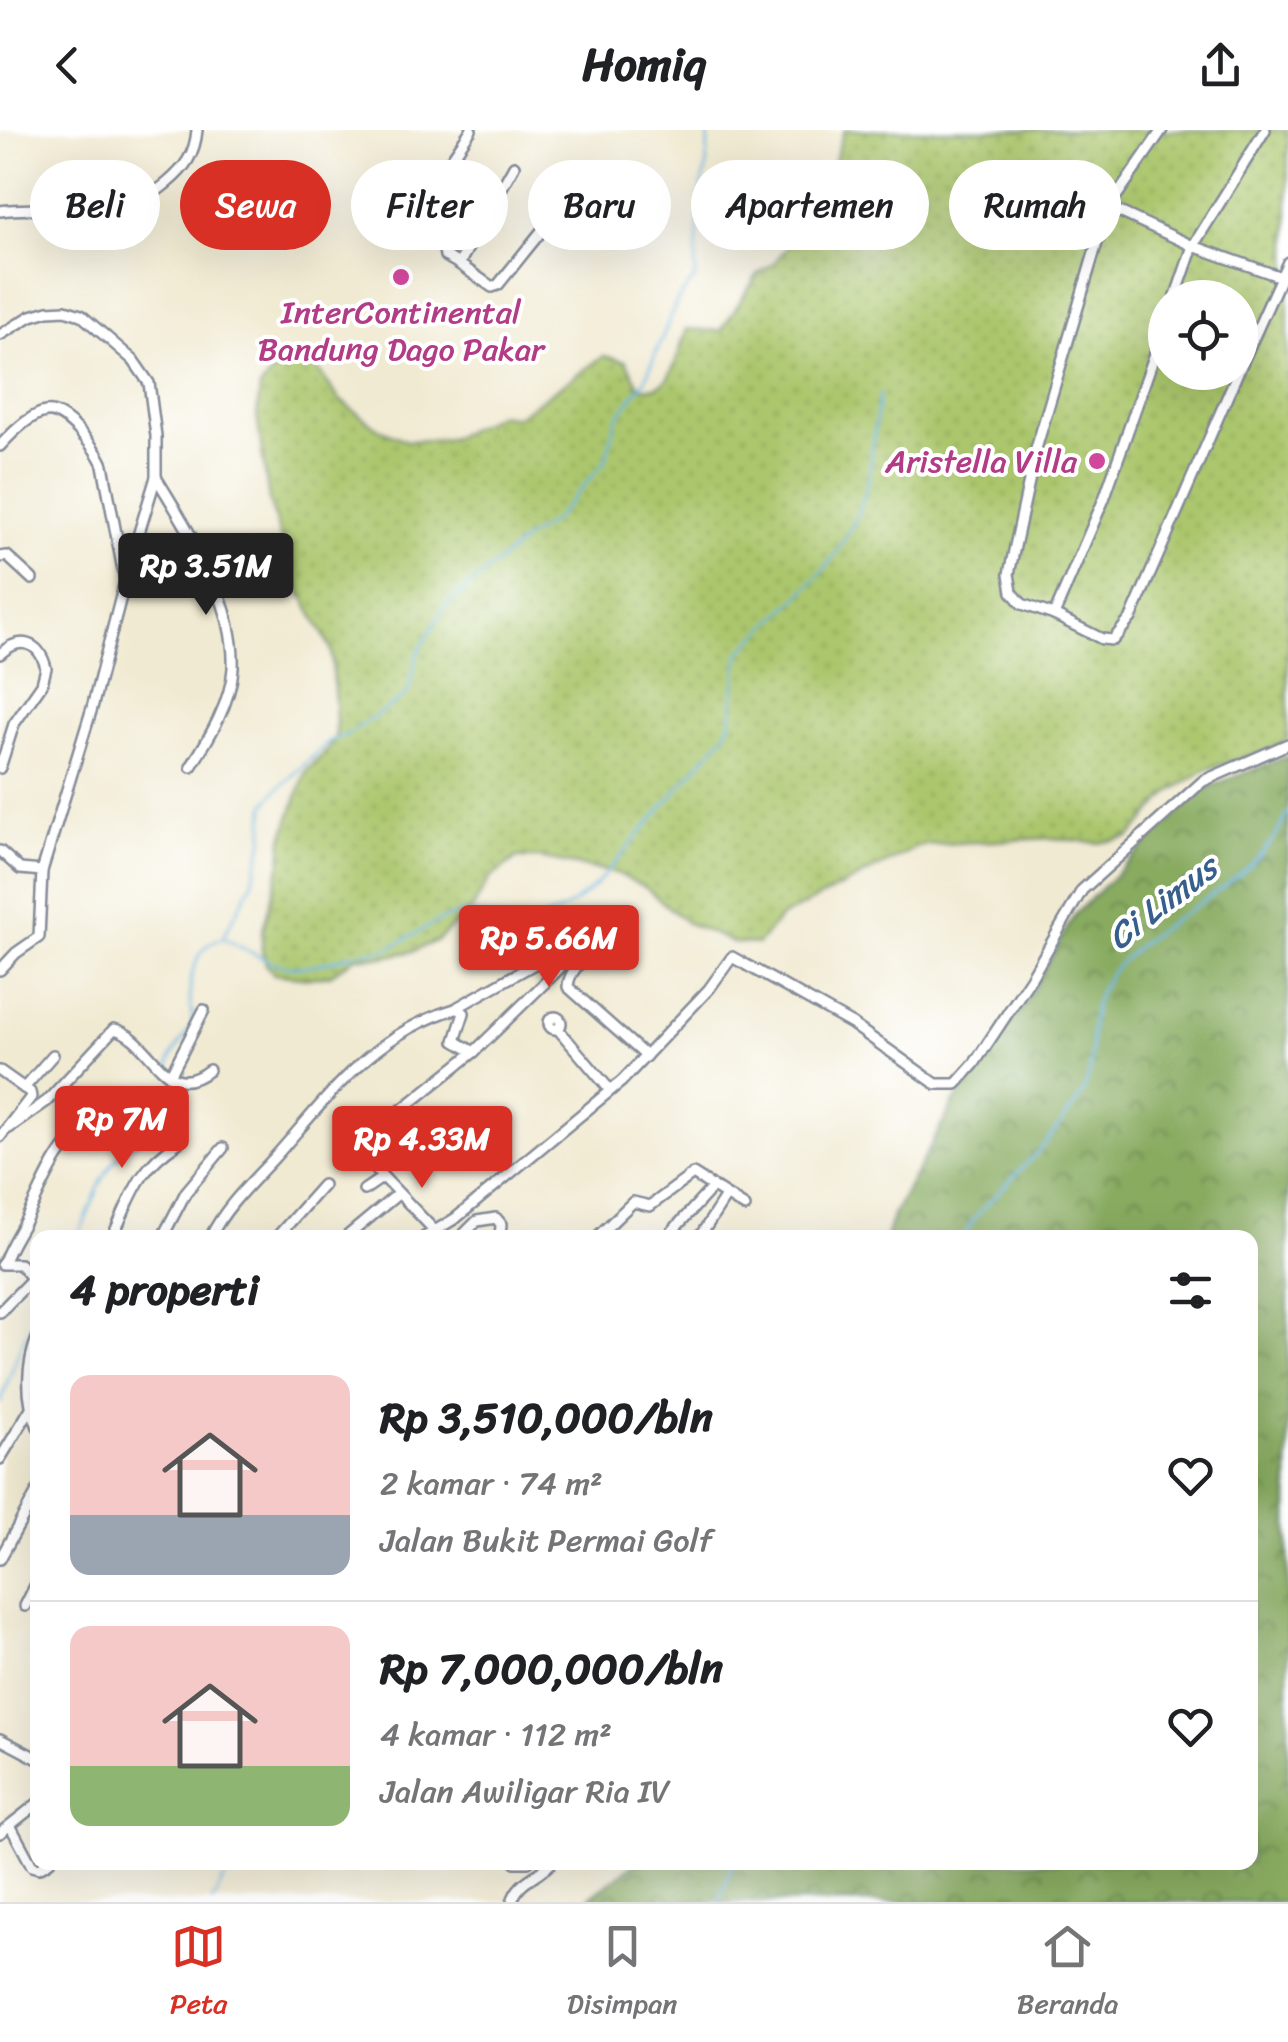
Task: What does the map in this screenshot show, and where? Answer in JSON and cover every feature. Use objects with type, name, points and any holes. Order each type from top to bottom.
[{"type":"street","points":[[0,211],[100,213],[126,208],[157,192],[178,174],[192,154],[197,130]]},
{"type":"street","points":[[470,130],[450,160],[475,179],[478,188],[442,254],[492,287],[528,247]]},
{"type":"street","points":[[1121,190],[1162,130]]},
{"type":"street","points":[[1182,280],[1194,246],[1265,130]]},
{"type":"street","points":[[459,264],[514,166]]},
{"type":"street","points":[[1121,213],[1194,246],[1280,277]]},
{"type":"street","points":[[1096,250],[1036,449],[1009,574],[1012,592],[1022,604],[1102,639],[1113,640],[1130,618],[1230,390]]},
{"type":"street","points":[[1258,327],[1288,262]]},
{"type":"street","points":[[0,335],[31,316],[65,310],[81,314],[134,360],[149,383],[156,436],[156,476],[92,708],[42,870],[39,936],[16,952],[0,970]]},
{"type":"street","points":[[1054,615],[1104,499],[1148,374]]},
{"type":"street","points":[[0,446],[29,421],[48,411],[98,450],[125,580]]},
{"type":"street","points":[[156,476],[206,566],[226,618],[232,654],[233,672],[224,705],[190,767]]},
{"type":"street","points":[[0,557],[7,556],[32,579]]},
{"type":"street","points":[[0,654],[22,641],[36,648],[46,668],[42,684],[14,724],[0,768]]},
{"type":"street","points":[[434,1230],[456,1218],[610,1090],[709,990],[732,956],[852,1024],[933,1083],[956,1084],[974,1064],[1031,978],[1082,890],[1204,781],[1288,744]]},
{"type":"street","points":[[0,851],[20,869],[42,870]]},
{"type":"street","points":[[215,1230],[224,1214],[340,1081],[381,1044],[601,931],[599,940],[568,978],[568,987],[646,1056]]},
{"type":"street","points":[[437,1228],[398,1194],[366,1157],[362,1150],[364,1142],[474,1052],[558,968],[579,940]]},
{"type":"street","points":[[455,1008],[463,1009],[464,1013],[454,1041],[474,1052]]},
{"type":"street","points":[[30,1275],[20,1264],[2,1264],[52,1167],[76,1136],[95,1123],[132,1125],[148,1119],[166,1101],[172,1078],[204,1010]]},
{"type":"street","points":[[8,1128],[47,1100],[114,1029],[120,1029],[146,1050],[172,1078],[189,1080],[209,1070]]},
{"type":"street","points":[[558,1029],[610,1090]]},
{"type":"street","points":[[24,1088],[53,1056]]},
{"type":"street","points":[[0,1072],[30,1092],[31,1097],[0,1137]]},
{"type":"street","points":[[116,1230],[153,1159],[178,1143]]},
{"type":"street","points":[[166,1230],[186,1192],[223,1148]]},
{"type":"street","points":[[604,1230],[633,1202],[650,1206],[690,1174],[744,1207]]},
{"type":"street","points":[[364,1190],[383,1176]]},
{"type":"street","points":[[283,1230],[324,1186]]},
{"type":"street","points":[[674,1230],[713,1188]]},
{"type":"street","points":[[355,1230],[398,1194]]},
{"type":"street","points":[[704,1230],[726,1196]]},
{"type":"street","points":[[470,1230],[485,1218],[496,1218],[501,1230]]},
{"type":"street","points":[[0,1312],[30,1285]]},
{"type":"street","points":[[30,1355],[30,1392]]},
{"type":"street","points":[[0,1459],[30,1410]]},
{"type":"street","points":[[0,1559],[30,1505]]},
{"type":"street","points":[[24,1606],[30,1595]]},
{"type":"street","points":[[0,1739],[30,1755]]},
{"type":"street","points":[[0,1833],[30,1810]]},
{"type":"street","points":[[11,1827],[30,1862]]},
{"type":"street","points":[[512,1902],[521,1884],[545,1870]]},
{"type":"green space","points":[[844,130],[1288,130],[1288,739],[1272,749],[1207,769],[1170,792],[1130,837],[1099,843],[1051,838],[922,845],[780,918],[758,944],[735,943],[687,923],[646,888],[616,873],[539,858],[517,858],[489,879],[473,908],[438,940],[414,951],[356,957],[330,975],[310,978],[274,974],[262,951],[262,933],[281,863],[283,838],[306,771],[327,751],[336,734],[336,719],[331,649],[292,576],[269,500],[257,416],[260,388],[275,370],[301,362],[316,367],[340,400],[377,428],[407,441],[449,439],[499,414],[516,417],[604,356],[626,361],[639,386],[659,386],[672,371],[687,329],[721,331],[758,274],[785,250],[929,250],[929,160],[835,160]]},
{"type":"green space","points":[[1288,756],[1288,1902],[584,1902],[626,1870],[1258,1870],[1258,1230],[888,1230],[955,1101],[1022,1008],[1075,914],[1203,789]]},
{"type":"waterway","points":[[224,935],[252,883],[263,844],[265,805],[277,790],[330,741],[350,733],[407,695],[417,655],[444,607],[553,521],[605,462],[616,419],[645,380],[677,301],[695,278],[700,193],[709,130]]},
{"type":"waterway","points":[[169,1070],[191,1024],[190,987],[194,969],[202,952],[215,941],[223,938],[286,966],[313,965],[386,949],[453,916],[540,919],[563,909],[596,885],[725,734],[731,720],[739,654],[807,588],[849,532],[868,480],[880,394]]},
{"type":"waterway","name":"Ci Limus","points":[[967,1230],[1045,1143],[1080,1097],[1090,1067],[1096,1002],[1115,968],[1160,930],[1233,880],[1273,839],[1288,812]]},
{"type":"waterway","points":[[81,1230],[115,1160],[128,1148],[154,1136],[169,1120],[180,1081]]},
{"type":"waterway","points":[[0,1403],[30,1328]]},
{"type":"waterway","points":[[212,1902],[229,1870]]},
{"type":"waterway","name":"Ci Limus","points":[[718,1902],[731,1870]]},
{"type":"place","name":"InterContinental Bandung Dago Pakar","points":[[401,277]]},
{"type":"place","name":"Aristella Villa","points":[[1097,461]]}]
